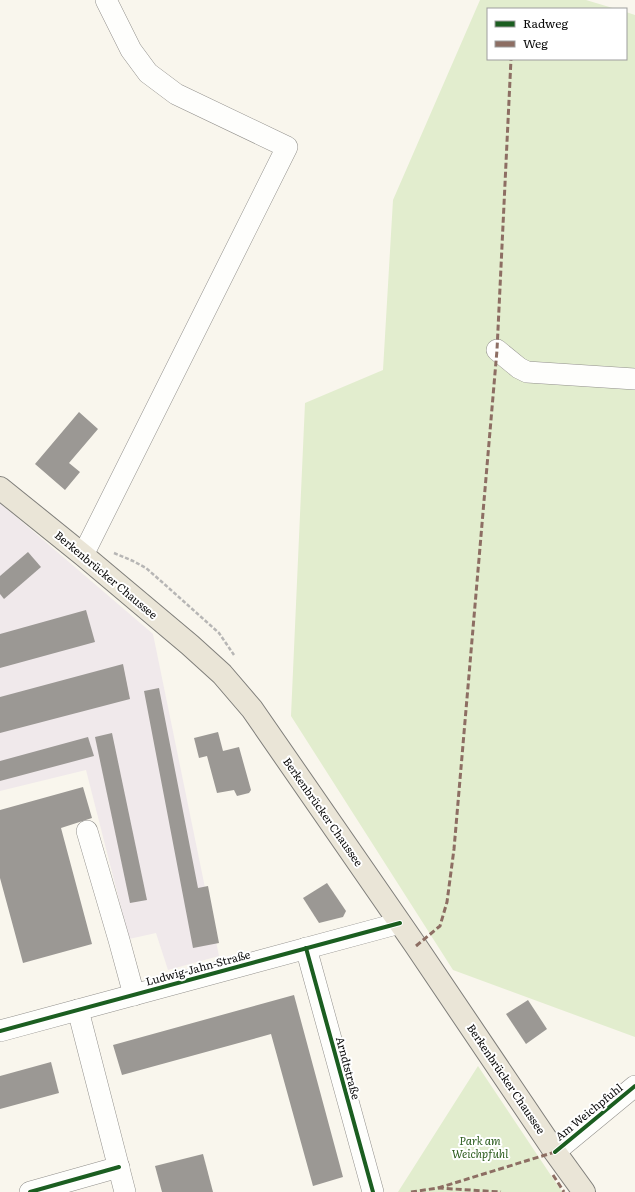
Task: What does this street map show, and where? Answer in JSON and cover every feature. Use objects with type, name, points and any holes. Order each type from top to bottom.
[{"type":"main road","name":"Berkenbrücker Chaussee","points":[[0,488],[83,555],[222,674],[252,709],[400,923],[555,1152],[584,1192]]},
{"type":"street","points":[[83,555],[287,147],[176,94],[148,74],[131,50],[106,0]]},
{"type":"street","points":[[497,350],[519,368],[527,372],[635,379]]},
{"type":"street","points":[[87,831],[134,995]]},
{"type":"street","name":"Ludwig-Jahn-Straße","points":[[0,1031],[400,923]]},
{"type":"street","name":"Arndtstraße","points":[[306,948],[373,1192]]},
{"type":"street","points":[[78,1010],[125,1192]]},
{"type":"street","name":"Am Weichpfuhl","points":[[555,1152],[635,1086]]},
{"type":"street","points":[[30,1192],[119,1167]]},
{"type":"shaded area","points":[[0,503],[153,634],[219,956],[168,970],[156,933],[129,939],[86,770],[0,791]]},
{"type":"green space","points":[[480,0],[586,0],[613,8],[487,8],[487,60],[627,60],[627,12],[635,15],[635,1037],[453,970],[291,716],[305,403],[383,370],[393,200]]},
{"type":"green space","name":"Park am Weichpfuhl","points":[[478,1066],[560,1189],[563,1192],[398,1192]]},
{"type":"building","points":[[79,412],[98,429],[69,463],[80,472],[65,490],[35,464]]},
{"type":"building","points":[[28,552],[41,567],[4,599],[0,594],[0,576]]},
{"type":"building","points":[[86,610],[95,642],[0,668],[0,634]]},
{"type":"building","points":[[123,664],[130,699],[0,733],[0,697]]},
{"type":"building","points":[[159,688],[198,888],[208,886],[219,943],[193,948],[144,691]]},
{"type":"building","points":[[218,732],[223,751],[239,747],[251,790],[249,793],[237,796],[234,790],[217,793],[207,756],[199,758],[194,738]]},
{"type":"building","points":[[112,733],[147,900],[130,903],[95,737]]},
{"type":"building","points":[[88,737],[94,756],[0,781],[0,761]]},
{"type":"building","points":[[83,787],[92,818],[61,828],[92,944],[23,963],[0,878],[0,810]]},
{"type":"building","points":[[327,883],[346,911],[343,917],[319,923],[303,898]]},
{"type":"building","points":[[294,995],[343,1177],[313,1186],[271,1034],[122,1075],[113,1045]]},
{"type":"building","points":[[528,1000],[547,1029],[526,1044],[506,1014]]},
{"type":"building","points":[[51,1062],[59,1093],[0,1109],[0,1076]]},
{"type":"building","points":[[203,1154],[213,1192],[162,1192],[155,1166]]},
{"type":"marked path","points":[[416,946],[440,926],[447,902],[454,849],[497,350],[511,60]]},
{"type":"marked path","points":[[438,1188],[555,1152]]},
{"type":"marked path","points":[[553,1175],[564,1192]]},
{"type":"marked path","points":[[411,1192],[438,1188],[501,1192]]},
{"type":"cycle path","points":[[0,1031],[400,923]]},
{"type":"cycle path","points":[[306,948],[373,1192]]},
{"type":"cycle path","points":[[555,1152],[635,1086]]},
{"type":"cycle path","points":[[30,1192],[119,1167]]}]
